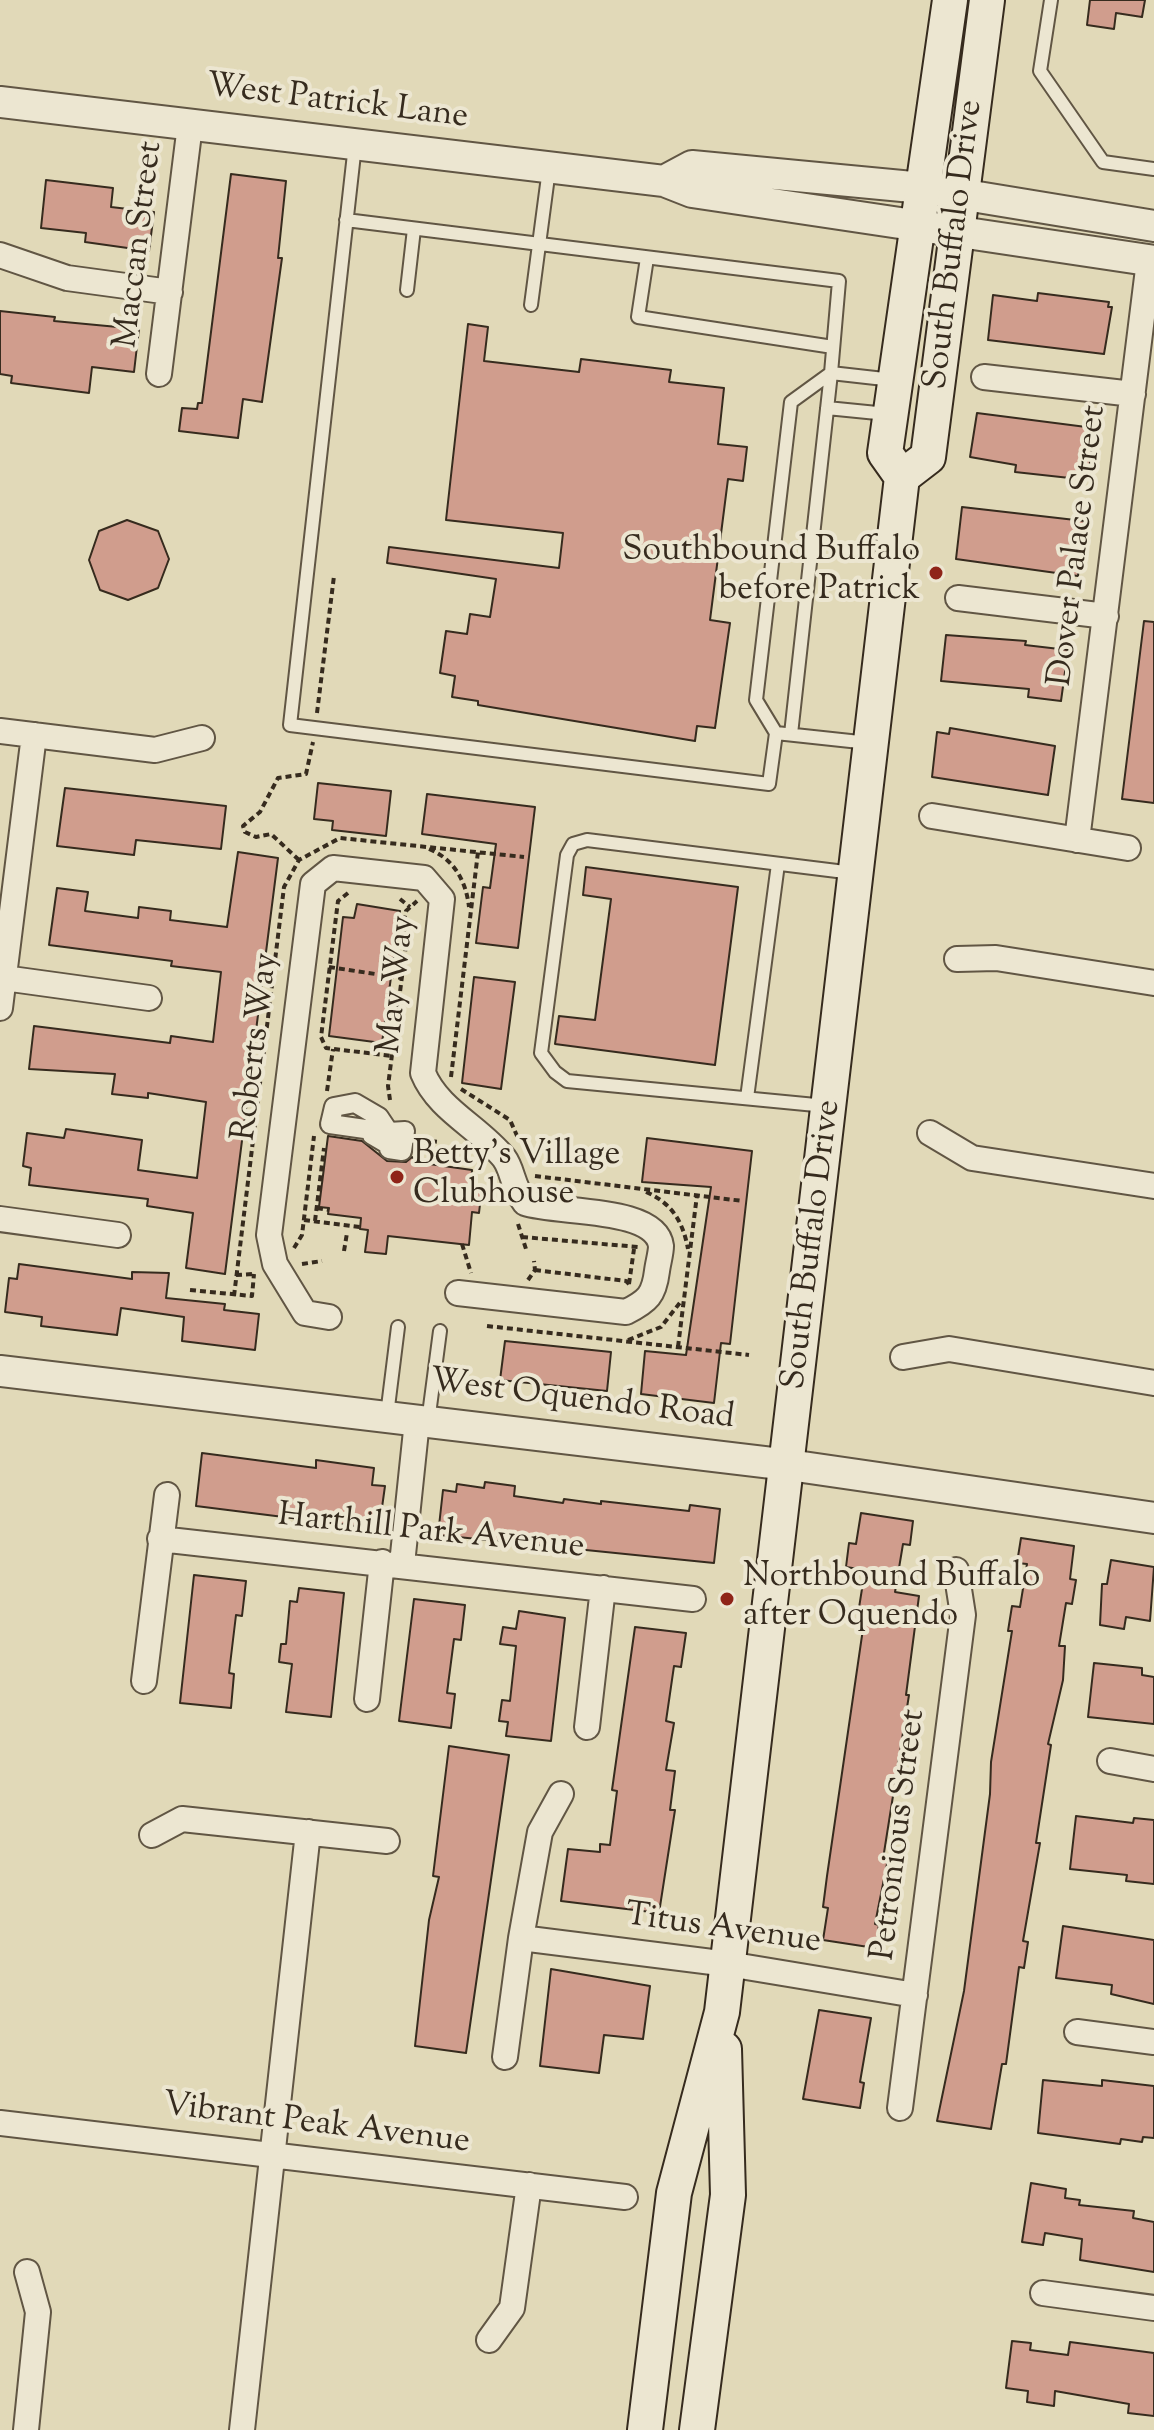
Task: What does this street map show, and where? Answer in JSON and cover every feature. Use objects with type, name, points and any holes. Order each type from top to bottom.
[{"type":"main road","name":"South Buffalo Drive","points":[[645,2430],[674,2193],[722,2012],[789,1465],[902,477],[885,453],[950,0]]},
{"type":"main road","name":"South Buffalo Drive","points":[[902,477],[928,457],[987,0]]},
{"type":"main road","name":"South Buffalo Drive","points":[[697,2430],[728,2195],[722,2012]]},
{"type":"street","name":"West Patrick Lane","points":[[0,102],[664,181],[692,192],[1152,261]]},
{"type":"street","name":"Maccan Street","points":[[159,374],[190,125]]},
{"type":"street","name":"West Patrick Lane","points":[[664,181],[692,166],[923,188],[1154,226]]},
{"type":"street","points":[[0,255],[67,278],[170,292]]},
{"type":"street","name":"Dover Palace Street","points":[[1077,840],[1152,261]]},
{"type":"street","points":[[984,377],[1133,394]]},
{"type":"street","points":[[958,598],[1106,616]]},
{"type":"street","points":[[0,731],[155,750],[202,738]]},
{"type":"street","points":[[0,1008],[34,735]]},
{"type":"street","points":[[932,816],[1128,848]]},
{"type":"street","name":"Roberts Way","points":[[329,1317],[305,1313],[275,1264],[269,1235],[313,884],[333,868],[424,878],[428,891]]},
{"type":"street","name":"May Way","points":[[428,891],[442,899],[423,1073],[430,1089],[505,1160],[513,1188],[525,1203],[638,1219],[652,1239]]},
{"type":"street","points":[[957,959],[996,958],[1154,983]]},
{"type":"street","points":[[4,978],[149,998]]},
{"type":"street","points":[[930,1133],[972,1158],[1154,1186]]},
{"type":"street","points":[[0,1219],[118,1235]]},
{"type":"street","points":[[467,1290],[626,1312],[646,1302],[655,1291],[661,1246],[652,1239]]},
{"type":"street","points":[[903,1357],[949,1349],[1154,1383]]},
{"type":"street","name":"West Oquendo Road","points":[[0,1371],[789,1465],[1154,1518]]},
{"type":"street","points":[[367,1699],[422,1421]]},
{"type":"street","points":[[144,1681],[167,1495]]},
{"type":"street","name":"Harthill Park Avenue","points":[[160,1539],[693,1599]]},
{"type":"street","name":"Petronious Street","points":[[900,2108],[963,1615],[956,1570]]},
{"type":"street","points":[[587,1727],[603,1588]]},
{"type":"street","points":[[1110,1761],[1154,1769]]},
{"type":"street","points":[[505,2057],[521,1938],[540,1832],[561,1794]]},
{"type":"street","points":[[152,1835],[182,1819],[387,1841]]},
{"type":"street","points":[[242,2430],[308,1832]]},
{"type":"street","name":"Titus Avenue","points":[[521,1938],[728,1964],[915,1995]]},
{"type":"street","points":[[1077,2032],[1154,2042]]},
{"type":"street","name":"Vibrant Peak Avenue","points":[[0,2123],[625,2197]]},
{"type":"street","points":[[489,2340],[512,2308],[529,2185]]},
{"type":"street","points":[[26,2430],[38,2312],[27,2272]]},
{"type":"street","points":[[1043,2293],[1154,2308]]},
{"type":"lane","points":[[1051,0],[1040,71],[1103,162],[1154,169]]},
{"type":"lane","points":[[355,145],[290,725],[769,784],[776,733],[756,700],[791,402],[831,373],[896,380]]},
{"type":"lane","points":[[531,305],[549,169]]},
{"type":"lane","points":[[346,220],[839,281],[791,734]]},
{"type":"lane","points":[[407,290],[414,229]]},
{"type":"lane","points":[[647,258],[638,317],[833,347]]},
{"type":"lane","points":[[827,408],[891,414]]},
{"type":"lane","points":[[776,733],[872,743]]},
{"type":"lane","points":[[830,1107],[567,1081],[555,1072],[541,1053],[567,855],[573,844],[587,840],[857,874]]},
{"type":"lane","points":[[747,1098],[778,864]]},
{"type":"lane","points":[[386,1417],[398,1327]]},
{"type":"lane","points":[[422,1421],[440,1331]]},
{"type":"path","points":[[317,715],[334,576]]},
{"type":"path","points":[[309,870],[271,834],[256,837],[245,832],[243,826],[260,812],[278,778],[306,774],[313,741]]},
{"type":"path","points":[[478,852],[450,1086],[465,1090],[510,1120],[522,1146]]},
{"type":"path","points":[[390,1100],[392,1056],[406,945],[404,920],[410,907],[428,891]]},
{"type":"path","points":[[353,893],[338,897],[321,1037],[326,1048],[392,1056]]},
{"type":"path","points":[[390,898],[403,899],[410,907]]},
{"type":"path","points":[[329,967],[402,978]]},
{"type":"path","points":[[333,1049],[327,1099],[334,1107]]},
{"type":"path","points":[[287,1258],[302,1235],[315,1133]]},
{"type":"path","points":[[315,1221],[324,1148]]},
{"type":"path","points":[[310,1173],[321,1174]]},
{"type":"path","points":[[531,1176],[743,1201]]},
{"type":"path","points":[[678,1347],[697,1195]]},
{"type":"path","points":[[317,1208],[329,1210]]},
{"type":"path","points":[[304,1220],[360,1227]]},
{"type":"path","points":[[344,1251],[347,1233]]},
{"type":"path","points":[[522,1237],[634,1249],[652,1239]]},
{"type":"path","points":[[462,1244],[467,1290]]},
{"type":"path","points":[[535,1270],[628,1282],[634,1249]]},
{"type":"path","points":[[302,1264],[322,1261]]},
{"type":"path","points":[[523,1289],[535,1270],[534,1261]]},
{"type":"path","points":[[236,1275],[264,1270]]},
{"type":"path","points":[[190,1290],[248,1297],[254,1292],[254,1274]]},
{"type":"path","points":[[621,1341],[661,1327],[684,1296]]},
{"type":"path","points":[[487,1326],[749,1355]]},
{"type":"building","points":[[1090,0],[1145,0],[1142,17],[1116,13],[1114,29],[1087,25]]},
{"type":"building","points":[[231,174],[286,181],[278,258],[282,258],[262,402],[243,399],[238,438],[179,431],[182,408],[197,409],[198,403],[202,403]]},
{"type":"building","points":[[46,180],[113,188],[111,207],[154,212],[149,251],[85,242],[86,233],[41,228]]},
{"type":"building","points":[[1038,293],[1109,302],[1108,307],[1112,307],[1104,354],[988,340],[993,295],[1037,301]]},
{"type":"building","points":[[0,311],[55,317],[54,321],[139,329],[134,372],[92,367],[89,393],[11,383],[12,376],[0,374]]},
{"type":"building","points":[[468,324],[488,327],[484,361],[579,372],[581,359],[671,370],[669,382],[724,388],[718,444],[747,447],[743,481],[728,479],[710,620],[730,623],[715,728],[697,726],[695,741],[478,705],[478,701],[452,697],[455,676],[440,673],[446,631],[467,634],[470,614],[490,617],[496,579],[387,563],[389,547],[559,568],[563,533],[446,520]]},
{"type":"building","points":[[977,413],[1094,428],[1088,480],[1015,472],[1016,465],[970,457]]},
{"type":"building","points":[[962,507],[1084,521],[1078,576],[956,559]]},
{"type":"building","points":[[127,520],[158,531],[169,559],[158,588],[128,600],[100,590],[89,560],[99,531]]},
{"type":"building","points":[[1144,621],[1154,622],[1154,803],[1122,799]]},
{"type":"building","points":[[946,635],[1026,641],[1025,645],[1068,650],[1061,701],[1028,697],[1029,689],[941,681]]},
{"type":"building","points":[[950,728],[1055,746],[1048,795],[932,777],[937,732],[949,734]]},
{"type":"building","points":[[318,783],[391,791],[386,836],[332,830],[333,821],[314,819]]},
{"type":"building","points":[[65,788],[226,806],[221,849],[136,840],[134,855],[57,846]]},
{"type":"building","points":[[427,794],[535,807],[518,948],[476,943],[483,887],[490,888],[496,844],[422,834]]},
{"type":"building","points":[[238,852],[278,858],[225,1274],[186,1268],[193,1213],[147,1206],[148,1199],[29,1185],[31,1168],[23,1166],[27,1133],[64,1138],[66,1129],[142,1140],[138,1170],[197,1178],[206,1102],[148,1093],[148,1098],[112,1094],[115,1074],[29,1069],[34,1026],[170,1043],[171,1036],[213,1042],[221,972],[171,966],[172,961],[49,945],[57,888],[88,892],[85,911],[138,918],[139,907],[171,911],[170,920],[227,927]]},
{"type":"building","points":[[586,867],[738,887],[715,1065],[555,1044],[559,1016],[595,1020],[611,899],[583,895]]},
{"type":"building","points":[[357,904],[400,911],[382,1043],[329,1036],[343,917],[354,918]]},
{"type":"building","points":[[474,977],[515,982],[501,1089],[462,1083]]},
{"type":"building","name":"Betty's Village Clubhouse","points":[[328,1136],[362,1141],[387,1161],[406,1162],[412,1157],[415,1162],[472,1170],[471,1185],[482,1187],[479,1213],[472,1212],[469,1245],[388,1236],[386,1254],[365,1252],[368,1230],[360,1229],[361,1218],[328,1214],[329,1208],[319,1207]]},
{"type":"building","points":[[647,1138],[752,1151],[730,1344],[721,1343],[714,1403],[641,1394],[645,1351],[686,1355],[711,1187],[642,1182]]},
{"type":"building","points":[[19,1264],[132,1279],[132,1272],[169,1273],[166,1298],[225,1304],[224,1310],[259,1314],[255,1350],[182,1341],[184,1317],[121,1308],[117,1335],[41,1326],[42,1317],[5,1312],[9,1278],[17,1279]]},
{"type":"building","points":[[505,1341],[611,1352],[607,1391],[500,1380]]},
{"type":"building","points":[[202,1453],[316,1468],[316,1460],[374,1468],[372,1485],[385,1486],[379,1529],[196,1506]]},
{"type":"building","points":[[485,1482],[515,1486],[514,1496],[563,1503],[564,1499],[689,1511],[690,1505],[720,1509],[714,1563],[438,1535],[443,1490],[456,1492],[457,1484],[484,1488]]},
{"type":"building","points":[[861,1513],[913,1521],[910,1545],[903,1544],[895,1592],[919,1596],[906,1695],[909,1695],[883,1859],[888,1859],[875,1924],[879,1925],[875,1948],[823,1940],[828,1908],[823,1907],[827,1876],[865,1615],[858,1614],[865,1570],[846,1567],[849,1543],[856,1544]]},
{"type":"building","points":[[1021,1538],[1074,1546],[1070,1579],[1076,1580],[1072,1604],[1066,1603],[1059,1646],[1065,1646],[1063,1680],[1048,1744],[1051,1745],[1036,1843],[1040,1843],[1023,1941],[1028,1942],[1024,1968],[1019,1967],[1006,2064],[1002,2064],[991,2129],[937,2121],[964,1991],[990,1794],[991,1762],[1012,1631],[1008,1631],[1012,1606],[1020,1607],[1027,1564],[1017,1563]]},
{"type":"building","points":[[1111,1560],[1154,1567],[1150,1621],[1126,1617],[1124,1629],[1100,1625],[1102,1584],[1107,1584]]},
{"type":"building","points":[[194,1575],[246,1581],[242,1616],[236,1615],[229,1673],[234,1674],[231,1708],[180,1703]]},
{"type":"building","points":[[299,1588],[344,1593],[331,1717],[286,1712],[292,1664],[279,1662],[281,1644],[286,1644],[290,1601],[297,1602]]},
{"type":"building","points":[[414,1599],[465,1605],[461,1640],[454,1639],[447,1693],[455,1694],[451,1728],[399,1721]]},
{"type":"building","points":[[519,1611],[565,1618],[551,1741],[506,1736],[508,1722],[499,1721],[502,1700],[510,1701],[516,1646],[500,1644],[503,1627],[516,1629]]},
{"type":"building","points":[[635,1627],[686,1633],[681,1667],[674,1666],[666,1721],[674,1723],[666,1770],[675,1771],[670,1810],[675,1810],[659,1913],[561,1901],[568,1849],[600,1852],[600,1844],[610,1845],[617,1791],[612,1790]]},
{"type":"building","points":[[1094,1663],[1142,1668],[1142,1675],[1154,1677],[1154,1724],[1088,1717]]},
{"type":"building","points":[[449,1746],[509,1755],[466,2053],[415,2046],[429,1920],[439,1877],[433,1876]]},
{"type":"building","points":[[1076,1816],[1133,1823],[1134,1818],[1154,1820],[1154,1884],[1126,1881],[1127,1875],[1070,1869]]},
{"type":"building","points":[[1063,1926],[1154,1940],[1154,2004],[1111,1994],[1112,1985],[1056,1978]]},
{"type":"building","points":[[551,1969],[650,1986],[643,2039],[604,2035],[599,2073],[540,2066]]},
{"type":"building","points":[[819,2010],[871,2018],[860,2082],[864,2083],[860,2108],[803,2099]]},
{"type":"building","points":[[1043,2080],[1102,2086],[1102,2080],[1154,2086],[1154,2138],[1143,2137],[1142,2142],[1121,2139],[1120,2144],[1038,2133]]},
{"type":"building","points":[[1031,2183],[1066,2189],[1065,2198],[1080,2200],[1079,2205],[1134,2211],[1133,2218],[1154,2222],[1154,2272],[1080,2260],[1082,2239],[1045,2233],[1043,2245],[1022,2242]]},
{"type":"building","points":[[1012,2341],[1031,2343],[1030,2350],[1068,2355],[1070,2342],[1154,2353],[1154,2416],[1128,2413],[1129,2404],[1055,2391],[1054,2406],[1027,2402],[1028,2391],[1006,2388]]},
{"type":"place","name":"Southbound Buffalo before Patrick","points":[[936,573]]},
{"type":"place","name":"Betty's Village Clubhouse","points":[[397,1177]]},
{"type":"place","name":"Northbound Buffalo after Oquendo","points":[[727,1599]]}]
